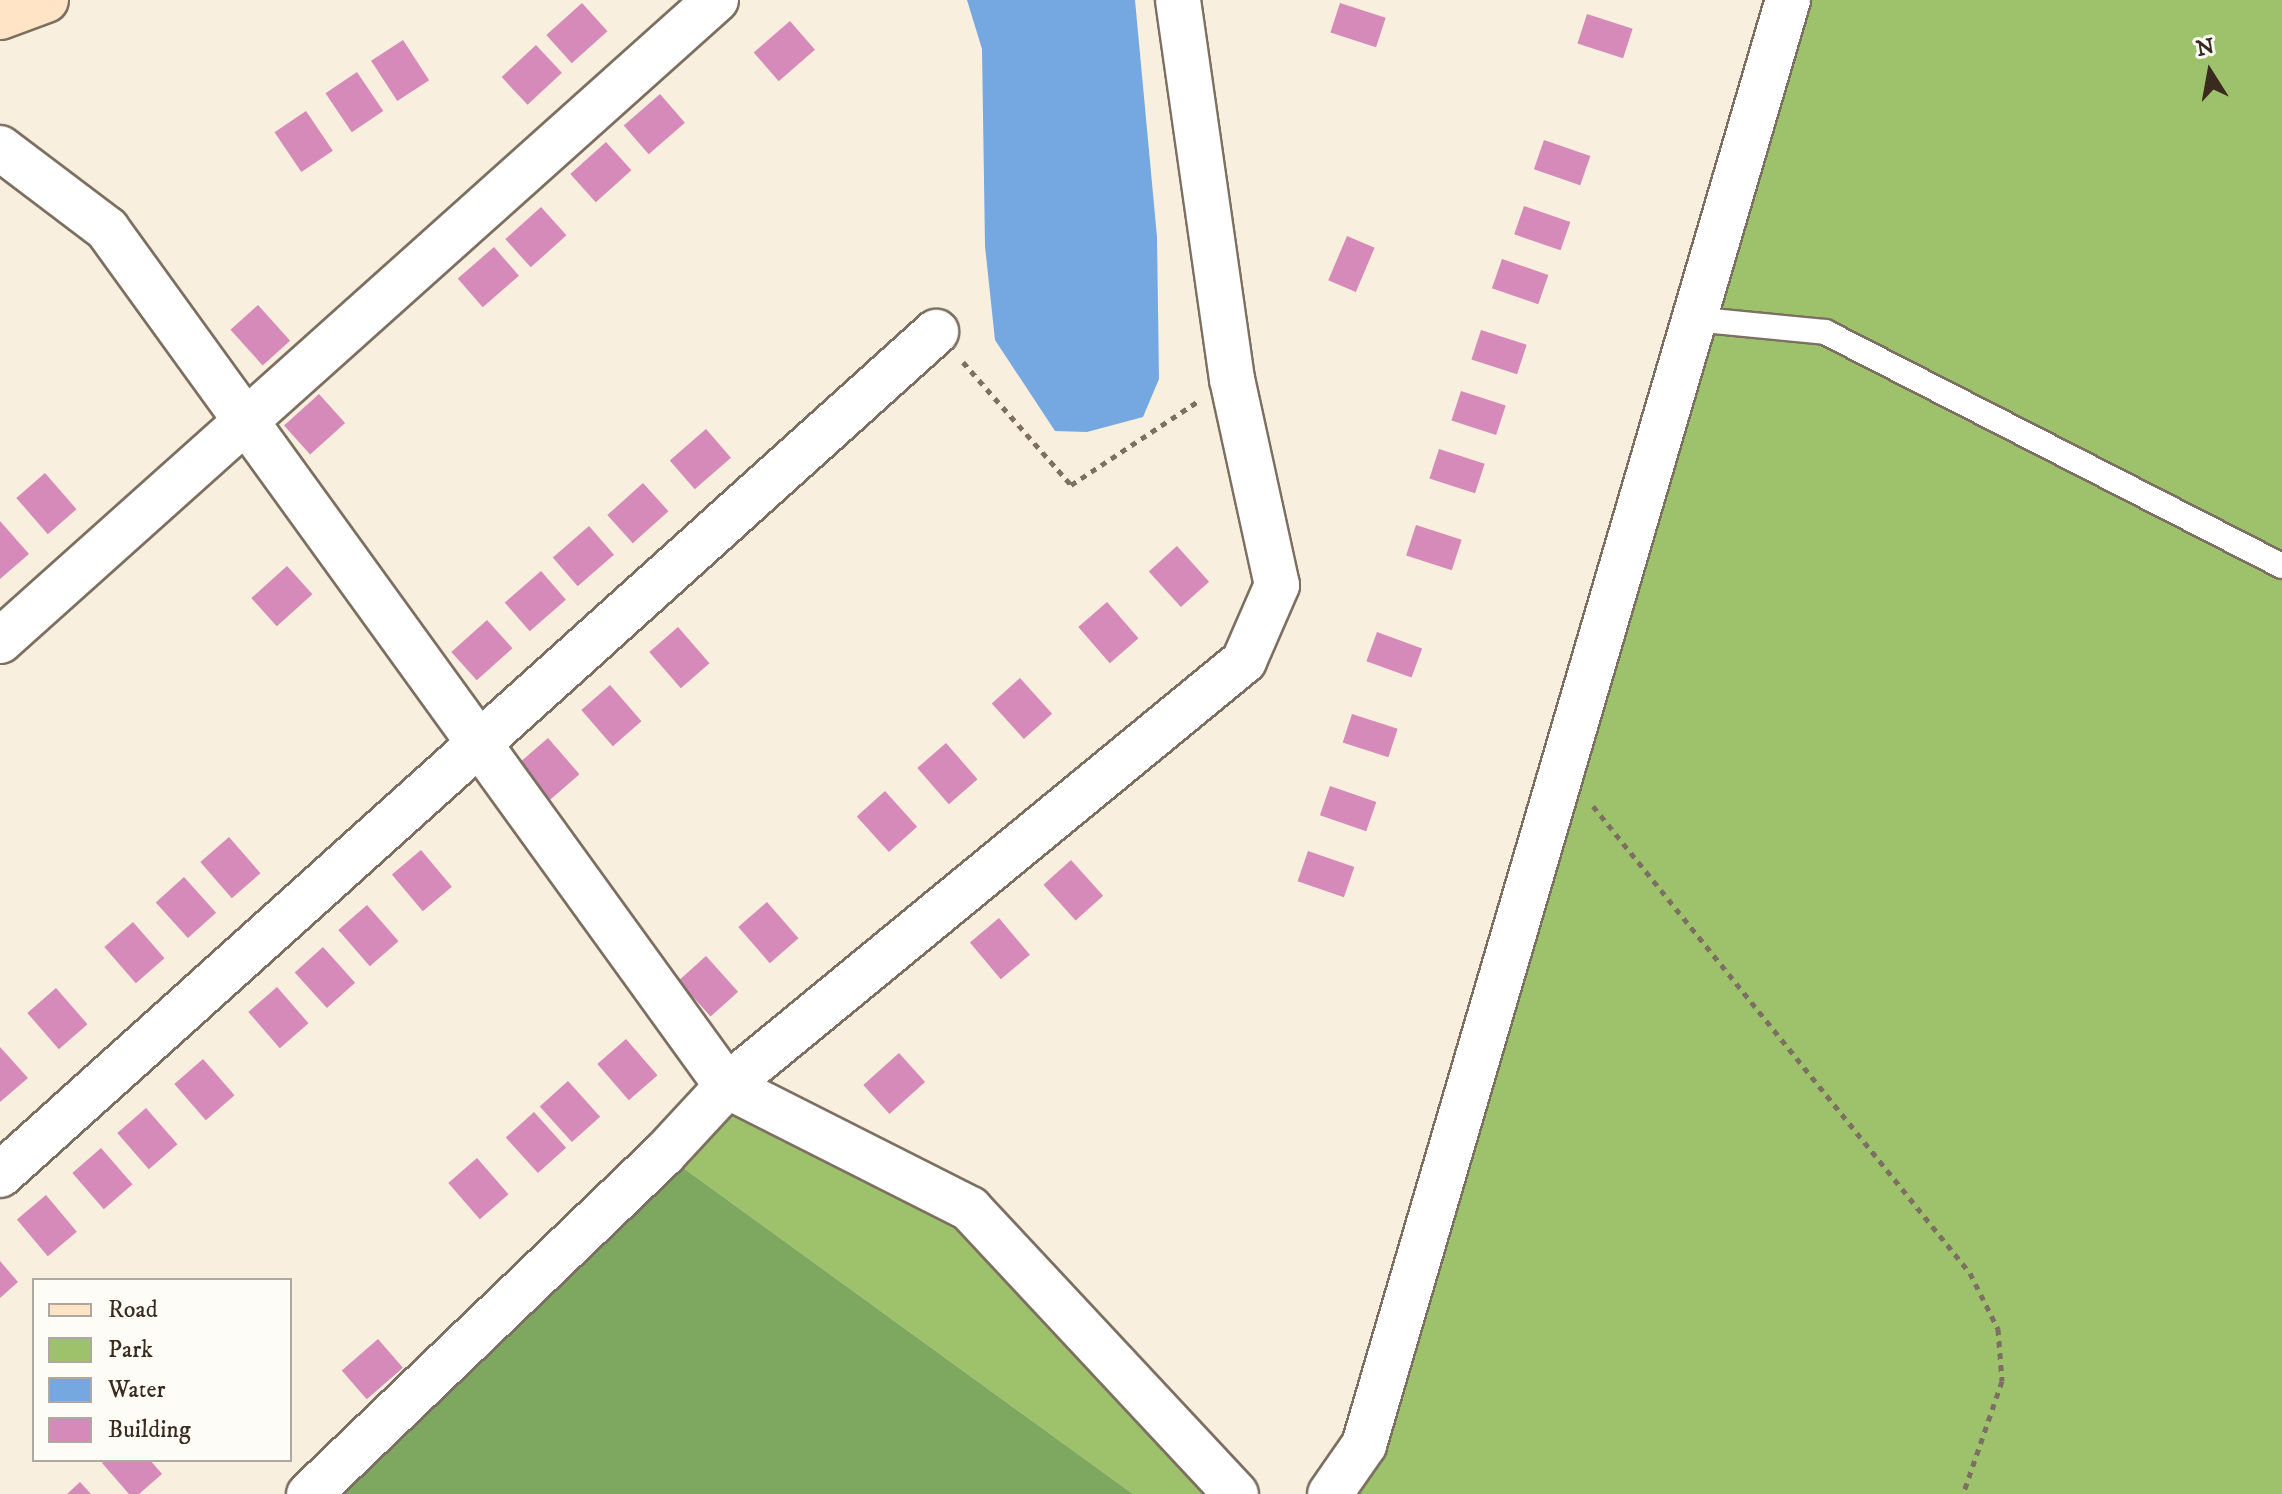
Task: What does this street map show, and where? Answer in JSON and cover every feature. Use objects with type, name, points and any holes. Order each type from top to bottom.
[{"type":"street","points":[[0,17],[46,0]]},
{"type":"street","points":[[0,641],[716,0]]},
{"type":"street","points":[[309,1494],[664,1154],[727,1086],[1244,661],[1277,585],[1232,379],[1178,0]]},
{"type":"street","points":[[1330,1494],[1364,1445],[1788,0]]},
{"type":"street","points":[[0,148],[107,229],[727,1086],[970,1209],[1236,1494]]},
{"type":"street","points":[[0,1175],[936,332]]},
{"type":"lane","points":[[1693,319],[1825,332],[2282,566]]},
{"type":"path","points":[[936,332],[1071,485],[1232,379]]},
{"type":"path","points":[[1563,769],[1970,1273],[1998,1329],[2002,1381],[1963,1494]]},
{"type":"green space","points":[[1790,0],[2282,0],[2282,1494],[1330,1494]]},
{"type":"green space","points":[[727,1086],[970,1209],[1236,1494],[1133,1494],[664,1154]]},
{"type":"green space","points":[[664,1154],[1133,1494],[309,1494]]},
{"type":"water","points":[[967,0],[1135,0],[1157,237],[1159,379],[1143,417],[1087,432],[1055,431],[995,340],[985,246],[982,49]]},
{"type":"building","points":[[582,3],[607,31],[572,63],[546,35]]},
{"type":"building","points":[[1340,3],[1386,18],[1376,47],[1330,32]]},
{"type":"building","points":[[1587,14],[1633,29],[1623,58],[1577,43]]},
{"type":"building","points":[[790,21],[815,50],[779,81],[754,52]]},
{"type":"building","points":[[403,40],[429,80],[397,101],[371,61]]},
{"type":"building","points":[[536,45],[562,73],[528,105],[502,77]]},
{"type":"building","points":[[357,72],[383,111],[352,132],[325,93]]},
{"type":"building","points":[[660,94],[685,123],[649,154],[624,125]]},
{"type":"building","points":[[306,111],[333,151],[301,172],[274,132]]},
{"type":"building","points":[[1544,140],[1590,156],[1580,185],[1534,169]]},
{"type":"building","points":[[606,142],[631,170],[596,202],[570,174]]},
{"type":"building","points":[[1524,206],[1570,222],[1561,250],[1514,234]]},
{"type":"building","points":[[541,207],[566,235],[531,267],[505,239]]},
{"type":"building","points":[[1347,236],[1375,248],[1356,292],[1328,280]]},
{"type":"building","points":[[494,247],[519,276],[483,307],[458,278]]},
{"type":"building","points":[[1502,259],[1548,275],[1538,304],[1492,288]]},
{"type":"building","points":[[258,305],[290,341],[263,365],[231,330]]},
{"type":"building","points":[[1481,330],[1527,345],[1517,374],[1471,359]]},
{"type":"building","points":[[1461,391],[1506,406],[1496,435],[1451,420]]},
{"type":"building","points":[[319,394],[345,423],[310,454],[284,425]]},
{"type":"building","points":[[706,429],[731,458],[695,489],[670,460]]},
{"type":"building","points":[[1439,449],[1485,464],[1475,493],[1429,478]]},
{"type":"building","points":[[45,473],[76,509],[48,534],[16,498]]},
{"type":"building","points":[[643,483],[668,511],[633,543],[607,515]]},
{"type":"building","points":[[0,521],[29,554],[0,579]]},
{"type":"building","points":[[1416,525],[1462,540],[1452,570],[1406,555]]},
{"type":"building","points":[[589,526],[614,555],[578,586],[553,557]]},
{"type":"building","points":[[1177,546],[1209,582],[1181,607],[1149,571]]},
{"type":"building","points":[[287,566],[312,594],[277,626],[251,598]]},
{"type":"building","points":[[541,571],[566,600],[530,631],[505,602]]},
{"type":"building","points":[[1107,602],[1138,638],[1110,663],[1078,627]]},
{"type":"building","points":[[487,620],[512,648],[477,680],[451,652]]},
{"type":"building","points":[[678,627],[709,663],[681,688],[649,652]]},
{"type":"building","points":[[1377,632],[1422,648],[1412,678],[1366,661]]},
{"type":"building","points":[[1020,678],[1052,714],[1024,739],[992,703]]},
{"type":"building","points":[[610,685],[641,721],[613,746],[581,710]]},
{"type":"building","points":[[1352,714],[1398,729],[1388,757],[1343,743]]},
{"type":"building","points":[[548,738],[579,774],[550,800],[519,764]]},
{"type":"building","points":[[946,743],[977,779],[949,804],[917,768]]},
{"type":"building","points":[[1330,786],[1376,802],[1366,831],[1320,815]]},
{"type":"building","points":[[885,791],[917,827],[889,852],[857,816]]},
{"type":"building","points":[[229,837],[260,873],[232,898],[200,862]]},
{"type":"building","points":[[421,850],[452,887],[423,911],[392,874]]},
{"type":"building","points":[[1308,851],[1354,867],[1344,897],[1298,881]]},
{"type":"building","points":[[1071,860],[1103,896],[1076,920],[1044,885]]},
{"type":"building","points":[[184,877],[216,913],[188,938],[156,902]]},
{"type":"building","points":[[767,902],[798,938],[770,963],[738,927]]},
{"type":"building","points":[[367,905],[398,941],[370,966],[338,930]]},
{"type":"building","points":[[999,918],[1030,955],[1001,979],[970,942]]},
{"type":"building","points":[[133,922],[164,958],[136,983],[104,947]]},
{"type":"building","points":[[323,947],[355,983],[327,1008],[295,972]]},
{"type":"building","points":[[706,956],[738,992],[711,1016],[679,981]]},
{"type":"building","points":[[277,987],[308,1023],[280,1048],[248,1012]]},
{"type":"building","points":[[56,988],[87,1024],[59,1049],[27,1013]]},
{"type":"building","points":[[626,1039],[657,1075],[629,1100],[597,1064]]},
{"type":"building","points":[[0,1047],[28,1078],[0,1102]]},
{"type":"building","points":[[899,1053],[925,1082],[889,1114],[863,1085]]},
{"type":"building","points":[[203,1059],[234,1095],[206,1120],[174,1084]]},
{"type":"building","points":[[568,1081],[600,1117],[572,1142],[540,1106]]},
{"type":"building","points":[[146,1108],[177,1144],[149,1169],[117,1133]]},
{"type":"building","points":[[534,1112],[566,1148],[538,1173],[506,1137]]},
{"type":"building","points":[[101,1148],[132,1184],[104,1209],[72,1173]]},
{"type":"building","points":[[477,1158],[508,1194],[480,1219],[448,1183]]},
{"type":"building","points":[[46,1195],[77,1232],[48,1256],[17,1219]]},
{"type":"building","points":[[0,1261],[18,1282],[0,1298]]},
{"type":"building","points":[[378,1339],[403,1368],[367,1399],[342,1370]]},
{"type":"building","points":[[152,1462],[162,1474],[139,1494],[129,1494],[102,1463]]},
{"type":"building","points":[[80,1482],[91,1494],[67,1494]]}]
